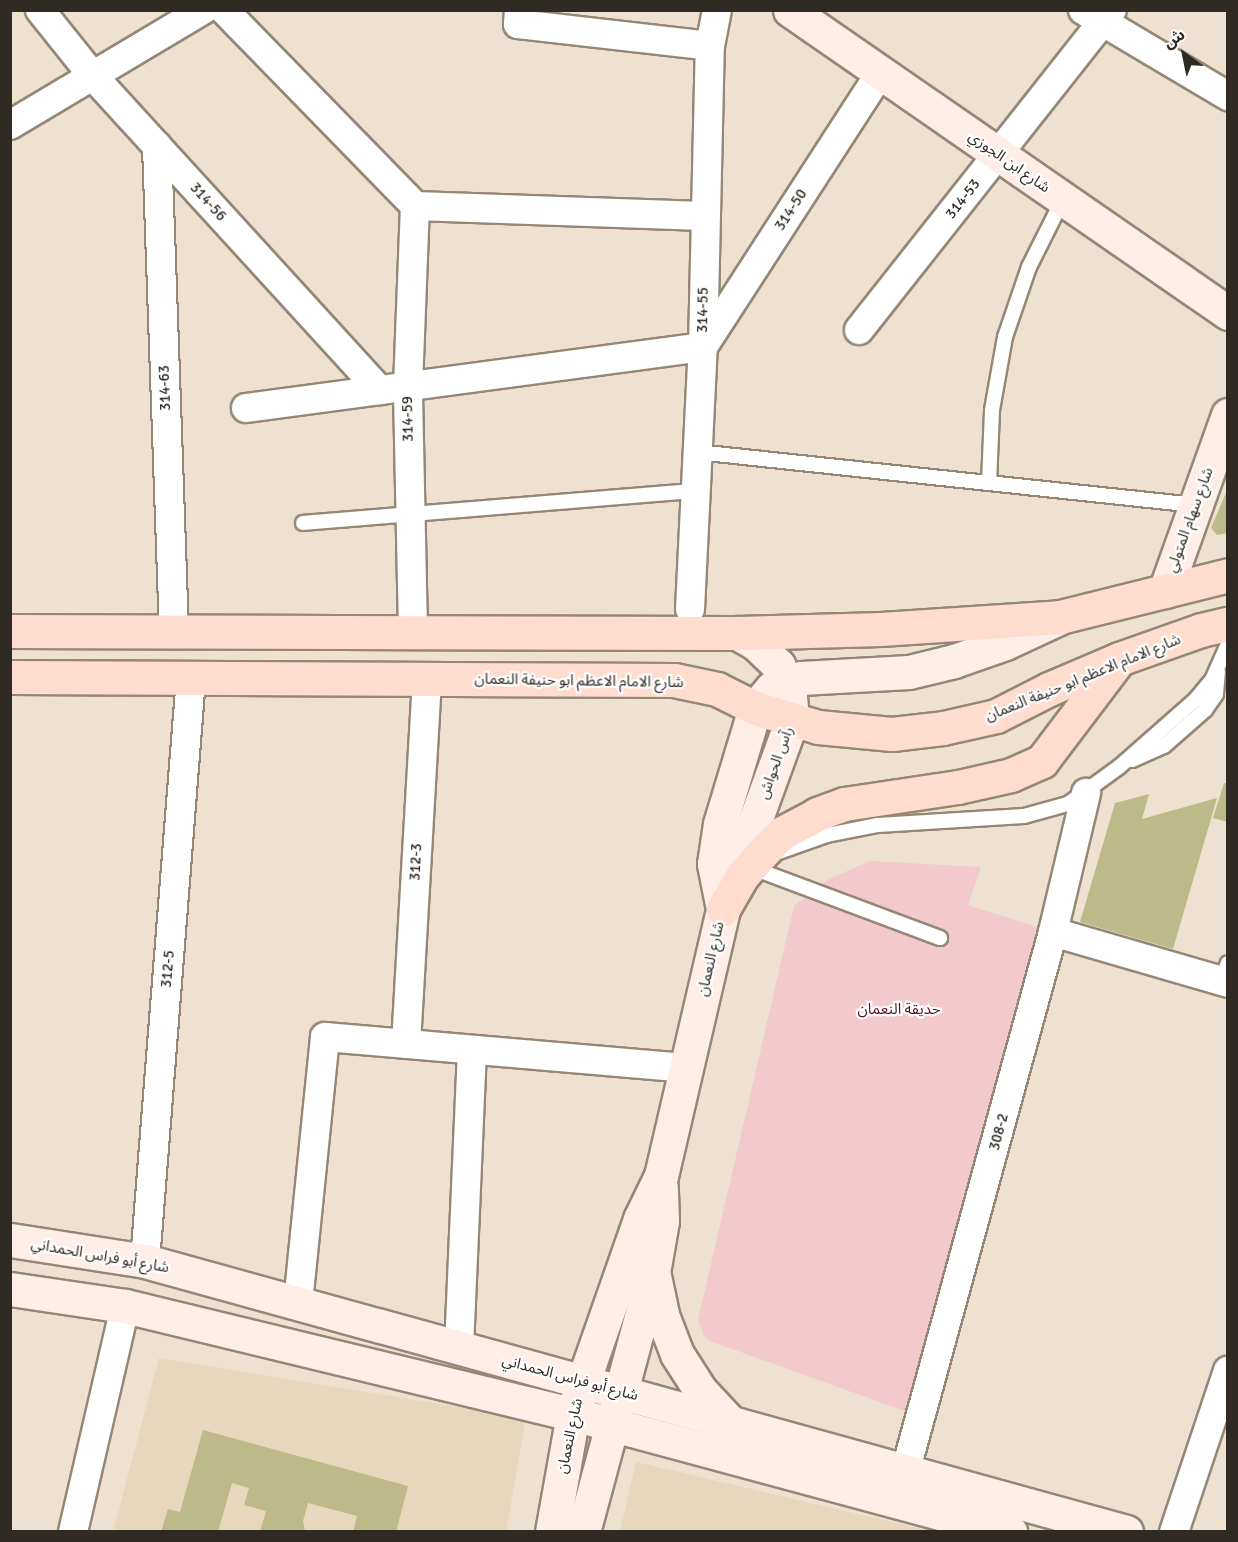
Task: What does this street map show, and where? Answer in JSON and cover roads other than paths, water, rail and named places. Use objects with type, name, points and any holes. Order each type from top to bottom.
[{"type":"main road","points":[[10,631],[737,633],[881,629],[1060,617],[1227,575]]},
{"type":"main road","name":"شارع الامام الاعظم ابو حنيفة النعمان","points":[[10,677],[674,680],[717,689],[755,708],[818,727],[892,734],[943,728],[996,716],[1049,689],[1119,659],[1201,630],[1227,624]]},
{"type":"main road","points":[[723,909],[750,867],[782,833],[817,814],[844,804],[958,787],[1011,775],[1041,761],[1119,659]]},
{"type":"street","name":"314-56","points":[[40,10],[92,75],[380,390]]},
{"type":"street","points":[[10,125],[203,10]]},
{"type":"street","points":[[224,10],[415,206],[704,216]]},
{"type":"street","points":[[519,10],[518,24],[710,46]]},
{"type":"street","name":"314-55","points":[[690,609],[703,347],[704,216],[710,46],[717,10]]},
{"type":"street","name":"شارع ابن الجوزي","points":[[790,10],[1227,313]]},
{"type":"street","points":[[1099,14],[1227,96]]},
{"type":"street","name":"314-53","points":[[859,330],[998,154],[1099,14]]},
{"type":"street","name":"314-50","points":[[703,347],[880,73]]},
{"type":"street","name":"314-63","points":[[157,146],[174,631]]},
{"type":"street","name":"314-59","points":[[413,632],[408,387],[415,206]]},
{"type":"street","points":[[246,408],[703,347]]},
{"type":"street","name":"شارع سهام المتولي","points":[[1164,591],[1227,415]]},
{"type":"street","points":[[755,708],[772,688],[785,682],[801,678],[909,672],[1005,643],[1060,617]]},
{"type":"street","name":"رآس الحواش","points":[[723,909],[792,719],[790,694],[778,665],[767,652],[737,633]]},
{"type":"street","name":"312-5","points":[[145,1261],[191,678]]},
{"type":"street","name":"312-3","points":[[406,1044],[427,679]]},
{"type":"street","name":"شارع النعمان","points":[[552,1532],[573,1414],[640,1219],[661,1176],[723,909],[715,879],[716,844],[755,708]]},
{"type":"street","name":"308-2","points":[[906,1469],[1053,932],[1086,793]]},
{"type":"street","points":[[1053,932],[1225,975]]},
{"type":"street","points":[[298,1303],[325,1037],[686,1068]]},
{"type":"street","points":[[459,1348],[472,1050]]},
{"type":"street","name":"شارع النعمان","points":[[583,1532],[653,1273],[662,1221],[661,1176]]},
{"type":"street","name":"شارع أبو فراس الحمداني","points":[[10,1240],[145,1261],[906,1469],[1126,1532]]},
{"type":"street","points":[[653,1273],[662,1315],[677,1354],[700,1390],[729,1421]]},
{"type":"street","points":[[10,1289],[125,1306],[573,1414],[1010,1532]]},
{"type":"street","points":[[73,1532],[125,1306]]},
{"type":"street","points":[[1174,1532],[1227,1371]]},
{"type":"lane","points":[[989,483],[992,410],[1005,337],[1029,267],[1064,199]]},
{"type":"lane","points":[[697,452],[1195,506]]},
{"type":"lane","points":[[303,523],[695,491]]},
{"type":"lane","points":[[750,867],[789,846],[827,835],[878,825],[1024,816],[1068,804],[1086,793],[1124,762],[1196,699],[1212,680],[1227,644]]},
{"type":"lane","points":[[750,867],[940,938]]},
{"type":"park label","name":"حديقة النعمان","points":[[899,1010]]}]
